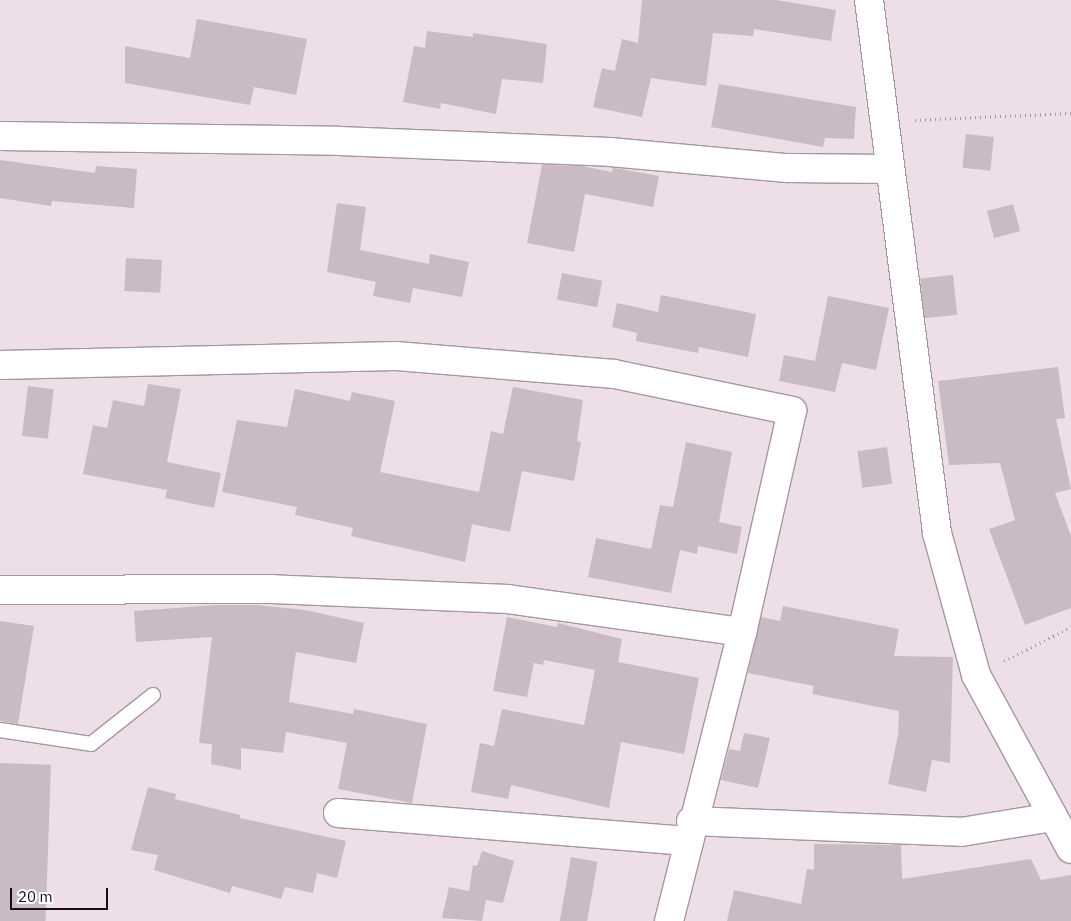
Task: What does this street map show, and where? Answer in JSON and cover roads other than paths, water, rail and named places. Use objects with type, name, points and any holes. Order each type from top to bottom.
[{"type":"street","points":[[869,0],[937,533],[976,675],[1071,849]]},
{"type":"street","points":[[0,136],[339,141],[610,152],[788,168],[890,169]]},
{"type":"street","points":[[0,364],[396,356],[614,374],[792,411],[742,632],[689,831],[669,921]]},
{"type":"street","points":[[0,590],[272,589],[508,599],[742,632]]},
{"type":"street","points":[[338,813],[689,831],[961,832],[1053,817]]},
{"type":"lane","points":[[0,730],[91,744],[153,695]]}]
